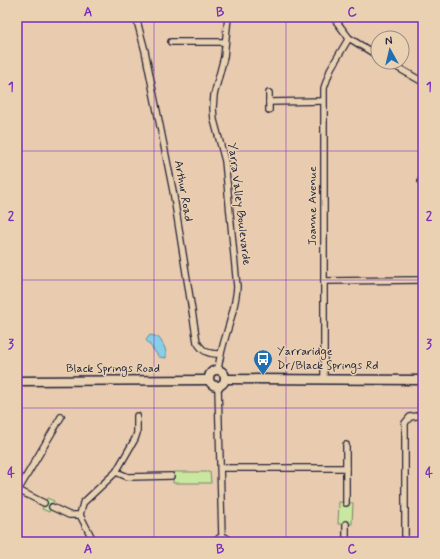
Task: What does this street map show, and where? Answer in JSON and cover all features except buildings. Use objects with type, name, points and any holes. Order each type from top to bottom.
[{"type":"main road","points":[[218,370],[224,374],[225,378],[224,383],[218,387],[211,384],[209,380],[211,373],[218,370]]},
{"type":"main road","points":[[225,378],[423,380]]},
{"type":"main road","name":"Black Springs Road","points":[[17,381],[209,380]]},
{"type":"street","name":"Arthur Road","points":[[136,17],[145,51],[173,191],[197,342],[202,350],[210,354],[220,354]]},
{"type":"street","name":"Yarra Valley Boulevarde","points":[[218,370],[220,354],[236,306],[237,287],[225,161],[214,120],[213,108],[214,95],[224,57],[224,42],[228,17]]},
{"type":"street","points":[[333,17],[349,38],[370,51]]},
{"type":"street","name":"Joanne Avenue","points":[[324,380],[324,101],[326,78],[349,38]]},
{"type":"street","points":[[171,42],[224,42]]},
{"type":"street","points":[[402,70],[423,82]]},
{"type":"street","points":[[269,93],[269,110]]},
{"type":"street","points":[[269,102],[324,101]]},
{"type":"street","points":[[324,281],[423,280]]},
{"type":"street","points":[[218,387],[222,537]]},
{"type":"street","points":[[405,542],[405,423],[410,417],[423,415]]},
{"type":"street","points":[[94,542],[80,515],[83,503],[116,472],[135,439],[137,433],[137,416]]},
{"type":"street","points":[[44,503],[18,491],[61,417]]},
{"type":"street","points":[[346,445],[346,504]]},
{"type":"street","points":[[221,468],[346,468]]},
{"type":"street","points":[[116,472],[128,477],[172,476]]},
{"type":"street","points":[[52,507],[69,515],[80,515]]},
{"type":"street","points":[[346,524],[346,542]]},
{"type":"street","points":[[215,542],[222,537]]},
{"type":"street","points":[[222,537],[227,538],[232,542]]},
{"type":"green space","points":[[173,472],[210,472],[211,483],[173,483]]},
{"type":"green space","points":[[47,498],[54,501],[49,512],[42,509]]},
{"type":"green space","points":[[339,502],[353,503],[352,524],[338,524]]},
{"type":"water","points":[[150,335],[158,337],[162,342],[165,349],[166,358],[159,357],[146,340]]},
{"type":"place","name":"Yarraridge Dr/Black Springs Rd","points":[[263,376]]}]
